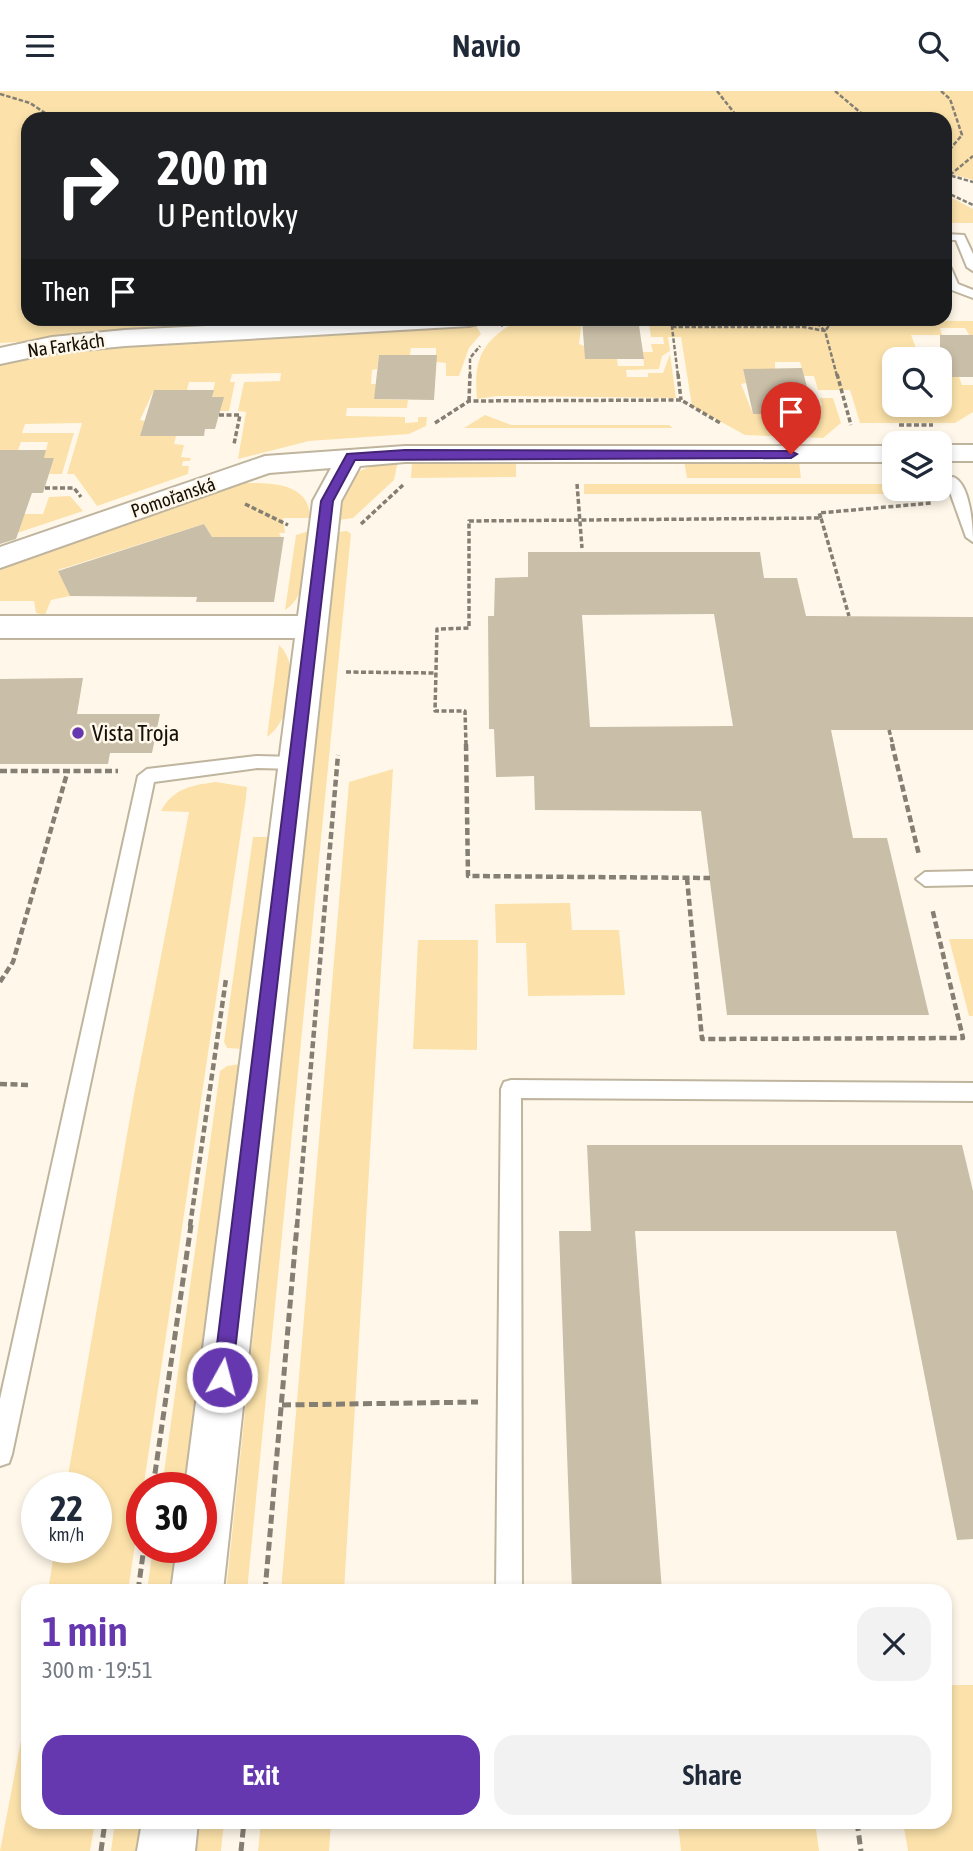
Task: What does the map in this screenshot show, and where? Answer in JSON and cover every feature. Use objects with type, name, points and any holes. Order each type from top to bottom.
[{"type":"street","name":"Na Farkách","points":[[0,356],[52,345],[125,338],[342,326]]},
{"type":"street","points":[[952,453],[973,453]]},
{"type":"street","name":"Pomořanská","points":[[0,558],[265,465],[405,454],[882,454]]},
{"type":"street","points":[[198,1584],[327,501],[351,457]]},
{"type":"street","points":[[265,465],[293,477],[327,501]]},
{"type":"street","points":[[15,619],[312,628]]},
{"type":"street","points":[[166,1851],[169,1829]]},
{"type":"lane","points":[[952,237],[960,237],[973,267]]},
{"type":"lane","points":[[952,284],[973,293]]},
{"type":"lane","points":[[953,481],[973,537]]},
{"type":"lane","points":[[0,1454],[147,776],[257,762],[296,763]]},
{"type":"lane","points":[[925,879],[973,878]]},
{"type":"lane","points":[[509,1584],[510,1090],[973,1092]]},
{"type":"path","points":[[717,91],[734,112]]},
{"type":"path","points":[[835,91],[860,112]]},
{"type":"path","points":[[941,91],[950,99],[962,135],[952,147]]},
{"type":"path","points":[[0,94],[30,103],[44,112]]},
{"type":"path","points":[[952,173],[973,156]]},
{"type":"path","points":[[952,176],[973,182]]},
{"type":"path","points":[[952,195],[973,205]]},
{"type":"path","points":[[496,330],[502,326]]},
{"type":"path","points":[[820,326],[825,331],[851,425]]},
{"type":"path","points":[[825,331],[829,326]]},
{"type":"path","points":[[681,400],[672,327],[804,327],[825,331]]},
{"type":"path","points":[[469,401],[470,358],[481,343]]},
{"type":"path","points":[[219,415],[240,415],[233,453]]},
{"type":"path","points":[[215,482],[234,499],[290,526],[289,539]]},
{"type":"path","points":[[359,526],[404,484]]},
{"type":"path","points":[[564,484],[591,484]]},
{"type":"path","points":[[577,484],[582,548]]},
{"type":"path","points":[[45,488],[74,488],[86,504]]},
{"type":"path","points":[[849,616],[820,513],[961,501]]},
{"type":"path","points":[[710,878],[468,876],[466,711],[435,711],[435,673],[437,629],[469,628],[469,521],[821,518]]},
{"type":"path","points":[[345,685],[347,659]]},
{"type":"path","points":[[346,672],[435,673]]},
{"type":"path","points":[[687,878],[702,1039],[963,1038],[889,730]]},
{"type":"path","points":[[266,1584],[339,751]]},
{"type":"path","points":[[0,772],[108,769],[147,776]]},
{"type":"path","points":[[0,982],[13,962],[68,770]]},
{"type":"path","points":[[155,1472],[226,976]]},
{"type":"path","points":[[0,1084],[30,1084]]},
{"type":"path","points":[[282,1405],[510,1402]]},
{"type":"path","points":[[139,1584],[142,1563]]},
{"type":"path","points":[[101,1851],[104,1829]]},
{"type":"path","points":[[242,1851],[244,1829]]},
{"type":"path","points":[[858,1829],[861,1851]]},
{"type":"shaded area","points":[[0,91],[973,91],[973,180],[952,174],[952,112],[21,112],[21,326],[476,326],[481,334],[469,348],[459,376],[446,376],[446,363],[436,362],[436,348],[411,348],[410,355],[379,355],[377,369],[372,370],[371,384],[376,384],[374,399],[408,400],[407,408],[347,408],[346,416],[405,417],[405,423],[418,422],[418,417],[427,417],[426,426],[409,434],[309,441],[238,459],[246,412],[238,411],[244,382],[280,381],[281,373],[232,374],[230,382],[235,382],[229,411],[220,411],[222,397],[212,397],[215,382],[189,382],[187,390],[154,390],[140,420],[145,421],[140,436],[176,436],[174,444],[184,445],[181,457],[191,458],[190,461],[183,461],[182,466],[189,466],[188,474],[97,506],[74,474],[67,474],[82,423],[25,424],[22,433],[74,433],[62,474],[49,474],[54,458],[44,458],[48,442],[21,442],[18,450],[0,450],[0,361],[33,341],[0,343]]},
{"type":"shaded area","points":[[952,198],[973,209],[973,223],[952,223]]},
{"type":"shaded area","points":[[952,321],[973,321],[973,341],[965,328],[940,328],[942,335],[911,335],[916,347],[882,347],[882,417],[952,417],[952,377],[959,377],[962,385],[973,385],[973,412],[955,423],[860,423],[850,390],[818,390],[814,376],[804,376],[800,362],[775,362],[775,369],[743,369],[746,383],[741,384],[753,414],[786,414],[789,422],[815,422],[812,406],[822,406],[820,398],[833,398],[841,423],[823,438],[745,435],[692,406],[681,337],[668,337],[670,351],[662,356],[659,369],[626,370],[627,377],[648,377],[648,373],[663,373],[670,354],[676,398],[497,396],[477,399],[479,361],[489,342],[509,326],[581,326],[579,344],[617,359],[618,366],[644,366],[643,352],[653,352],[651,344],[664,344],[663,337],[651,337],[649,326],[952,326]]},
{"type":"shaded area","points":[[485,415],[511,425],[669,425],[673,428],[464,428]]},
{"type":"shaded area","points":[[398,461],[394,480],[353,518],[339,520],[344,492],[354,476],[370,467]]},
{"type":"shaded area","points":[[412,461],[516,461],[516,477],[411,478]]},
{"type":"shaded area","points":[[684,461],[799,461],[801,478],[687,478]]},
{"type":"shaded area","points":[[243,483],[265,483],[296,491],[308,506],[310,518],[283,518],[285,533],[279,533],[281,537],[212,537],[204,524],[58,570],[70,596],[51,600],[45,615],[36,613],[34,601],[0,601],[0,568]]},
{"type":"shaded area","points":[[584,484],[882,484],[882,494],[584,494]]},
{"type":"shaded area","points":[[70,496],[83,511],[17,533],[24,514],[43,514],[49,497]]},
{"type":"shaded area","points":[[309,531],[302,585],[293,604],[285,610],[296,535]]},
{"type":"shaded area","points":[[347,531],[351,534],[248,1584],[227,1584],[338,532]]},
{"type":"shaded area","points":[[279,645],[290,666],[291,693],[282,719],[267,737]]},
{"type":"shaded area","points":[[393,769],[344,1584],[282,1584],[349,782]]},
{"type":"shaded area","points":[[216,782],[247,787],[146,1472],[126,1472],[126,1563],[132,1563],[129,1584],[49,1584],[52,1563],[112,1563],[112,1472],[69,1472],[133,1100],[189,812],[161,811],[171,797],[184,789]]},
{"type":"shaded area","points":[[253,837],[270,837],[243,1049],[227,1048],[224,1042]]},
{"type":"shaded area","points":[[570,903],[572,930],[619,930],[625,995],[528,996],[526,943],[496,943],[495,904]]},
{"type":"shaded area","points":[[949,939],[973,939],[973,1016],[969,1016]]},
{"type":"shaded area","points":[[418,940],[478,940],[477,1050],[413,1049]]},
{"type":"shaded area","points":[[241,1064],[189,1472],[164,1472],[220,1071],[227,1066]]},
{"type":"shaded area","points":[[151,1563],[177,1563],[174,1584],[148,1584]]},
{"type":"shaded area","points":[[952,1685],[973,1685],[973,1851],[908,1851],[904,1829],[952,1829]]},
{"type":"shaded area","points":[[21,1740],[21,1829],[94,1829],[90,1851],[0,1851]]},
{"type":"shaded area","points":[[114,1829],[142,1829],[140,1851],[111,1851]]},
{"type":"shaded area","points":[[198,1829],[223,1829],[221,1851],[196,1851]]},
{"type":"shaded area","points":[[260,1829],[331,1829],[329,1851],[258,1851]]},
{"type":"shaded area","points":[[679,1829],[816,1829],[819,1851],[681,1851]]},
{"type":"building","points":[[583,326],[639,326],[644,359],[585,359]]},
{"type":"building","points":[[940,335],[973,335],[973,377],[952,377],[952,347],[940,347]]},
{"type":"building","points":[[379,355],[437,355],[434,400],[374,399]]},
{"type":"building","points":[[802,368],[814,414],[753,414],[743,369]]},
{"type":"building","points":[[154,390],[214,390],[212,397],[224,397],[215,429],[205,429],[204,436],[140,436]]},
{"type":"building","points":[[0,450],[46,450],[44,458],[54,458],[43,493],[32,493],[16,539],[0,544]]},
{"type":"building","points":[[204,524],[212,537],[284,537],[274,602],[196,602],[197,597],[70,596],[58,571]]},
{"type":"building","points":[[528,552],[760,552],[764,578],[797,578],[806,616],[973,617],[973,730],[831,730],[853,838],[887,838],[929,1015],[727,1015],[701,811],[535,810],[534,776],[496,777],[494,729],[489,729],[488,616],[494,616],[495,578],[528,577]],"holes":[[[714,614],[733,726],[590,727],[582,615]]]},
{"type":"building","name":"Vista Troja","points":[[83,678],[77,714],[160,714],[152,753],[110,753],[108,764],[0,764],[0,679]]},
{"type":"building","points":[[587,1145],[962,1145],[973,1191],[973,1539],[957,1540],[896,1231],[635,1231],[661,1584],[572,1584],[559,1231],[591,1231]]},
{"type":"place","name":"Vista Troja","points":[[78,733]]},
{"type":"route","points":[[222,1377],[327,501],[351,457],[405,454],[791,454]]}]
